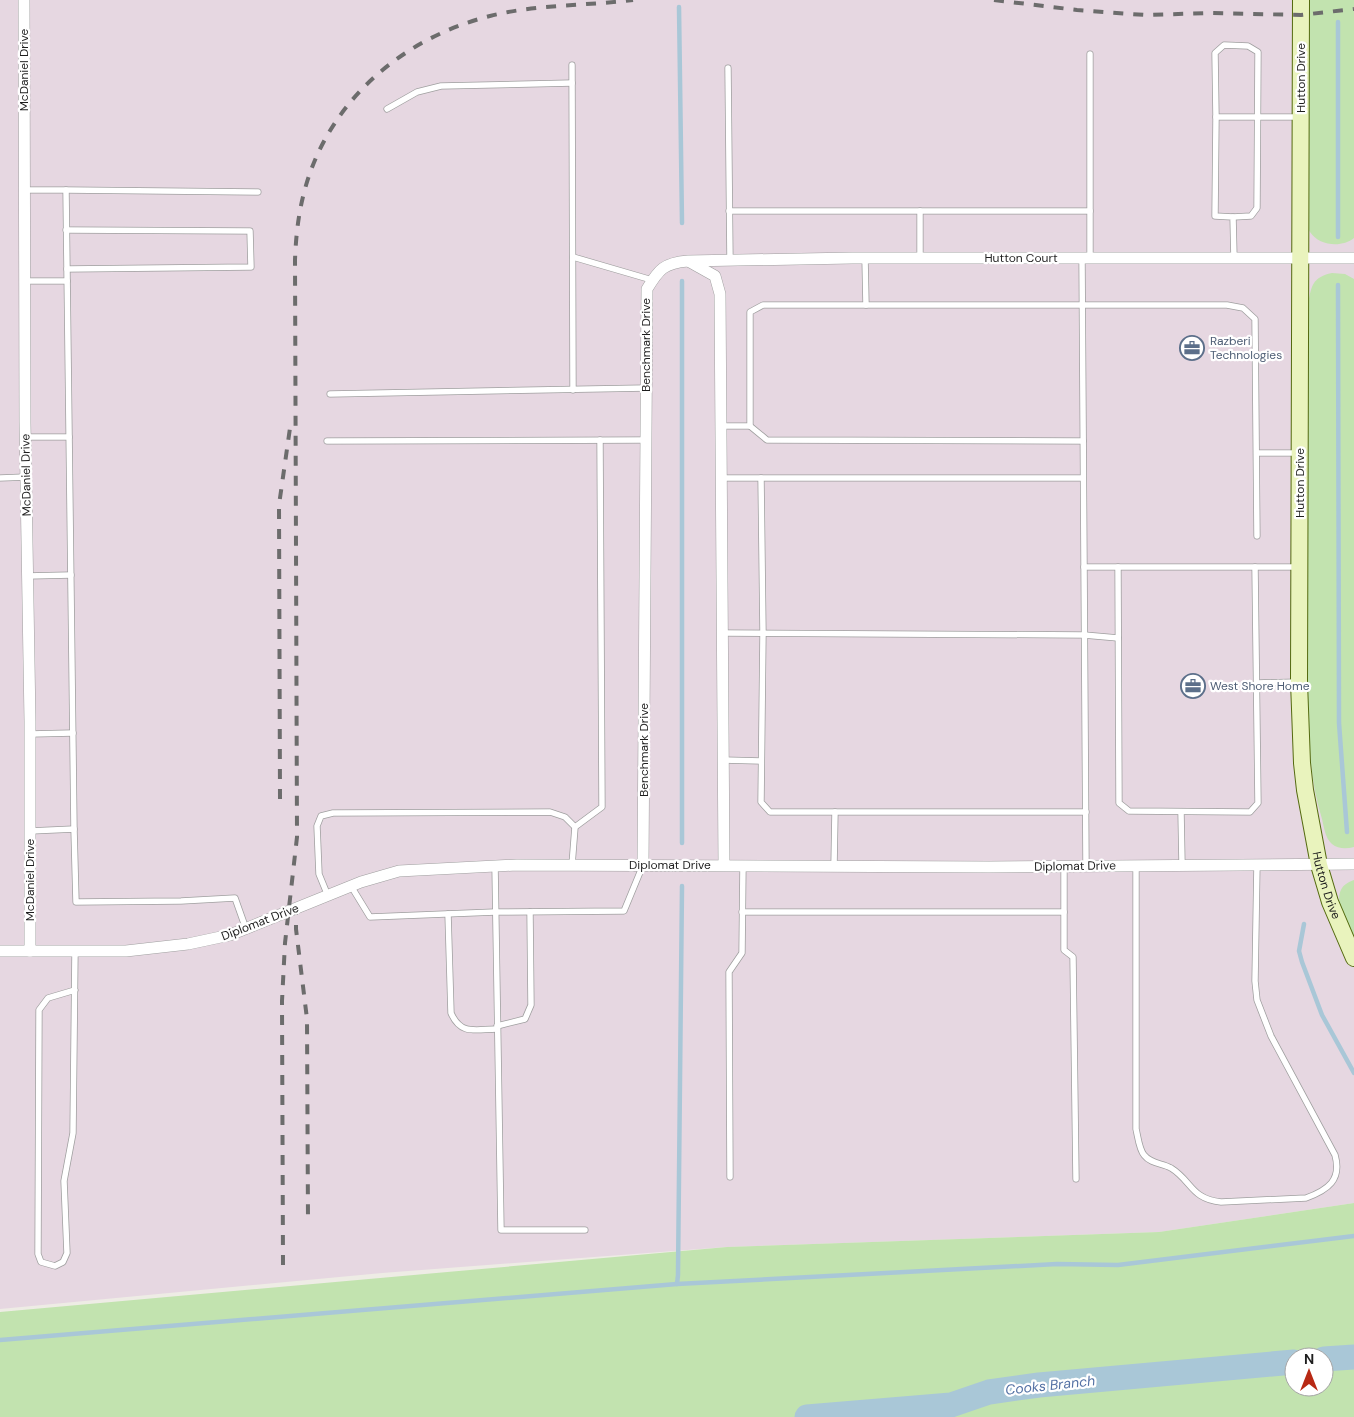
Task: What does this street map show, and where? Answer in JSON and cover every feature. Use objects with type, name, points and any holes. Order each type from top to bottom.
[{"type":"street","name":"McDaniel Drive","points":[[24,0],[25,437],[30,734],[30,951]]},
{"type":"street","name":"Hutton Drive","points":[[1301,0],[1299,682],[1302,763],[1319,865],[1330,902],[1354,958]]},
{"type":"street","name":"Hutton Court","points":[[688,261],[865,258],[1354,258]]},
{"type":"street","name":"Benchmark Drive","points":[[643,865],[647,289],[658,271],[674,262],[688,261]]},
{"type":"street","points":[[688,261],[715,276],[720,294],[724,865]]},
{"type":"street","name":"Diplomat Drive","points":[[0,951],[126,951],[188,944],[230,935],[290,910],[328,897],[351,886],[399,872],[495,866],[572,865],[1136,866],[1286,863],[1319,865],[1354,864]]},
{"type":"lane","points":[[1224,45],[1248,46],[1258,52],[1259,117],[1257,208],[1251,216],[1215,216],[1215,53],[1224,45]]},
{"type":"lane","points":[[1086,866],[1082,306],[1090,211],[1090,54]]},
{"type":"lane","points":[[572,65],[573,390]]},
{"type":"lane","points":[[728,68],[730,260]]},
{"type":"lane","points":[[387,109],[417,92],[441,86],[572,83]]},
{"type":"lane","points":[[1216,117],[1301,117]]},
{"type":"lane","points":[[24,190],[258,192]]},
{"type":"lane","points":[[66,190],[76,902],[180,901],[236,898],[246,929]]},
{"type":"lane","points":[[729,211],[1090,211]]},
{"type":"lane","points":[[920,211],[920,258]]},
{"type":"lane","points":[[1233,217],[1234,258]]},
{"type":"lane","points":[[66,230],[250,231],[250,267],[66,268]]},
{"type":"lane","points":[[573,257],[652,280]]},
{"type":"lane","points":[[865,258],[866,305]]},
{"type":"lane","points":[[25,281],[67,281]]},
{"type":"lane","points":[[750,426],[750,312],[764,305],[1228,305],[1244,308],[1255,319],[1257,536]]},
{"type":"lane","points":[[330,394],[646,388]]},
{"type":"lane","points":[[720,426],[750,426],[767,440],[1083,441]]},
{"type":"lane","points":[[25,437],[69,437]]},
{"type":"lane","points":[[572,865],[575,827],[602,807],[600,440]]},
{"type":"lane","points":[[327,441],[646,440]]},
{"type":"lane","points":[[1257,453],[1300,453]]},
{"type":"lane","points":[[0,478],[26,477]]},
{"type":"lane","points":[[721,478],[1083,478]]},
{"type":"lane","points":[[761,478],[763,633],[761,802],[770,812],[1086,812]]},
{"type":"lane","points":[[1084,567],[1299,567]]},
{"type":"lane","points":[[1118,567],[1120,803],[1130,811],[1250,812],[1258,803],[1255,567]]},
{"type":"lane","points":[[27,576],[71,575]]},
{"type":"lane","points":[[722,633],[1084,635],[1118,638]]},
{"type":"lane","points":[[1257,683],[1299,682]]},
{"type":"lane","points":[[30,734],[73,733]]},
{"type":"lane","points":[[723,760],[761,761]]},
{"type":"lane","points":[[328,897],[319,874],[317,826],[322,816],[333,813],[550,812],[565,817],[575,827]]},
{"type":"lane","points":[[834,866],[835,812]]},
{"type":"lane","points":[[1181,812],[1182,864]]},
{"type":"lane","points":[[30,831],[74,829]]},
{"type":"lane","points":[[1136,866],[1136,1129],[1142,1154],[1151,1162],[1171,1168],[1200,1196],[1210,1201],[1306,1198],[1318,1194],[1333,1182],[1337,1174],[1338,1163],[1271,1036],[1257,1000],[1255,981],[1257,864]]},
{"type":"lane","points":[[351,886],[370,916],[495,912],[624,911],[643,865]]},
{"type":"lane","points":[[730,1176],[729,972],[742,953],[743,865]]},
{"type":"lane","points":[[495,866],[501,1230],[584,1230]]},
{"type":"lane","points":[[1064,866],[1064,950],[1073,957],[1076,1179]]},
{"type":"lane","points":[[448,914],[452,1013],[456,1022],[465,1029],[497,1027],[524,1019],[532,1006],[530,912]]},
{"type":"lane","points":[[742,912],[1064,912]]},
{"type":"lane","points":[[75,951],[75,990],[72,1133],[64,1181],[67,1253],[64,1262],[55,1266],[41,1262],[38,1254],[39,1010],[48,998],[75,990]]},
{"type":"shaded area","points":[[0,0],[1354,0],[1354,1203],[1159,1232],[727,1247],[382,1273],[0,1309]]},
{"type":"green space","points":[[1306,0],[1354,0],[1354,238],[1337,244],[1325,243],[1314,237],[1307,224]]},
{"type":"green space","points":[[1332,273],[1345,274],[1354,279],[1354,847],[1345,848],[1332,844],[1324,829],[1318,805],[1309,748],[1307,704],[1308,305],[1310,293],[1316,280]]},
{"type":"green space","points":[[1354,880],[1354,939],[1343,915],[1339,898],[1345,884]]},
{"type":"green space","points":[[1354,1203],[1354,1417],[0,1417],[0,1312],[727,1247],[1159,1232]]},
{"type":"waterway","points":[[679,7],[682,223]]},
{"type":"waterway","points":[[1338,22],[1338,237]]},
{"type":"waterway","points":[[682,281],[682,843]]},
{"type":"waterway","points":[[1338,285],[1339,723],[1347,832]]},
{"type":"waterway","points":[[677,1284],[682,886]]},
{"type":"waterway","points":[[1304,924],[1299,951],[1302,962],[1322,1015],[1354,1073]]},
{"type":"waterway","points":[[0,1340],[677,1284],[1057,1264],[1118,1265],[1354,1236]]},
{"type":"waterway","name":"Cooks Branch","points":[[1334,1358],[1354,1357]]},
{"type":"waterway","name":"Cooks Branch","points":[[807,1417],[951,1405],[989,1392],[1039,1385],[1284,1363]]},
{"type":"railway","points":[[283,1265],[282,1001],[285,943],[297,837],[295,260],[298,221],[304,192],[319,151],[335,123],[354,98],[377,75],[402,55],[430,39],[459,26],[490,16],[526,9],[633,0]]},
{"type":"railway","points":[[994,0],[1077,10],[1145,15],[1212,13],[1301,15],[1354,9]]},
{"type":"railway","points":[[280,799],[279,505],[290,428]]},
{"type":"railway","points":[[296,905],[296,929],[307,1019],[308,1222]]},
{"type":"place","name":"Razberi Technologies","points":[[1192,348]]},
{"type":"place","name":"West Shore Home","points":[[1193,686]]}]
